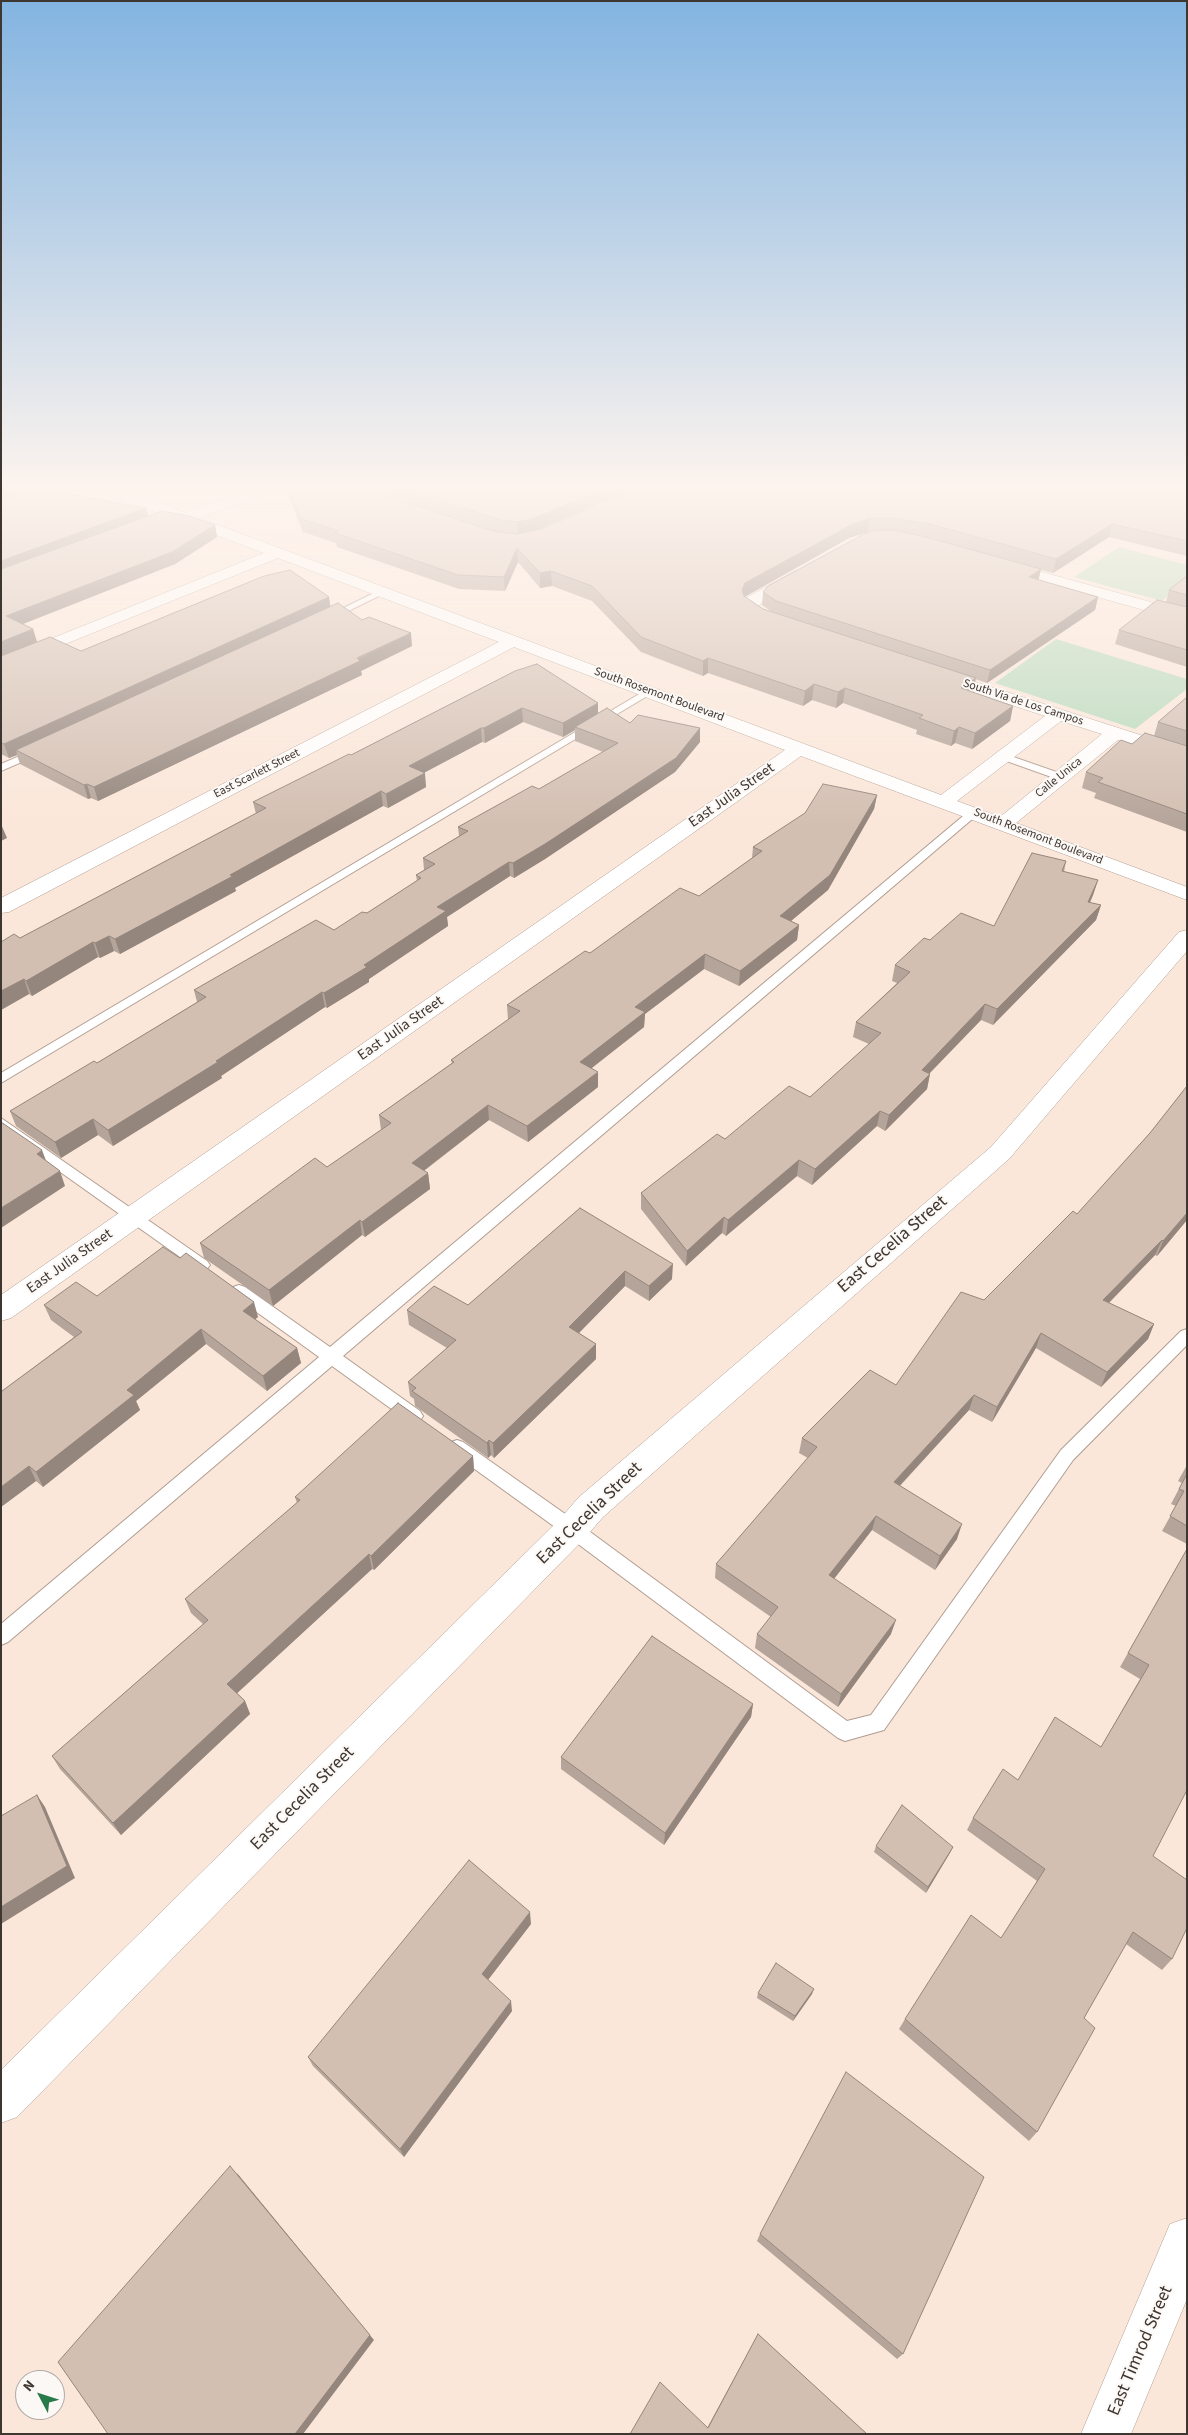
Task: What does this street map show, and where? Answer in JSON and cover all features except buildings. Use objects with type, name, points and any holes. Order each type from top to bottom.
[{"type":"street","points":[[1,665],[158,601]]},
{"type":"street","name":"South Rosemont Boulevard","points":[[406,601],[1187,894]]},
{"type":"street","points":[[733,606],[757,611],[752,601]]},
{"type":"street","points":[[1128,601],[1187,617]]},
{"type":"street","name":"East Scarlett Street","points":[[1,907],[513,641]]},
{"type":"street","name":"South Via de Los Campos","points":[[927,671],[1187,756]]},
{"type":"street","points":[[944,802],[1058,714]]},
{"type":"street","name":"Calle Unica","points":[[1003,824],[1115,733]]},
{"type":"street","name":"East Julia Street","points":[[1,1310],[800,748]]},
{"type":"street","name":"East Cecelia Street","points":[[1,2102],[598,1501],[1000,1153],[1187,937]]},
{"type":"street","name":"East Timrod Street","points":[[1106,2434],[1187,2241]]},
{"type":"lane","points":[[321,621],[365,601]]},
{"type":"lane","points":[[1,1079],[650,692]]},
{"type":"lane","points":[[1,768],[46,748]]},
{"type":"lane","points":[[1002,756],[1061,777]]},
{"type":"lane","points":[[1,1636],[973,813]]},
{"type":"lane","points":[[1,1123],[427,1425]]},
{"type":"lane","points":[[444,1437],[572,1528],[845,1731],[877,1723],[1067,1454],[1187,1335]]},
{"type":"green space","points":[[1056,639],[1187,679],[1187,689],[1135,729],[995,683]]}]
